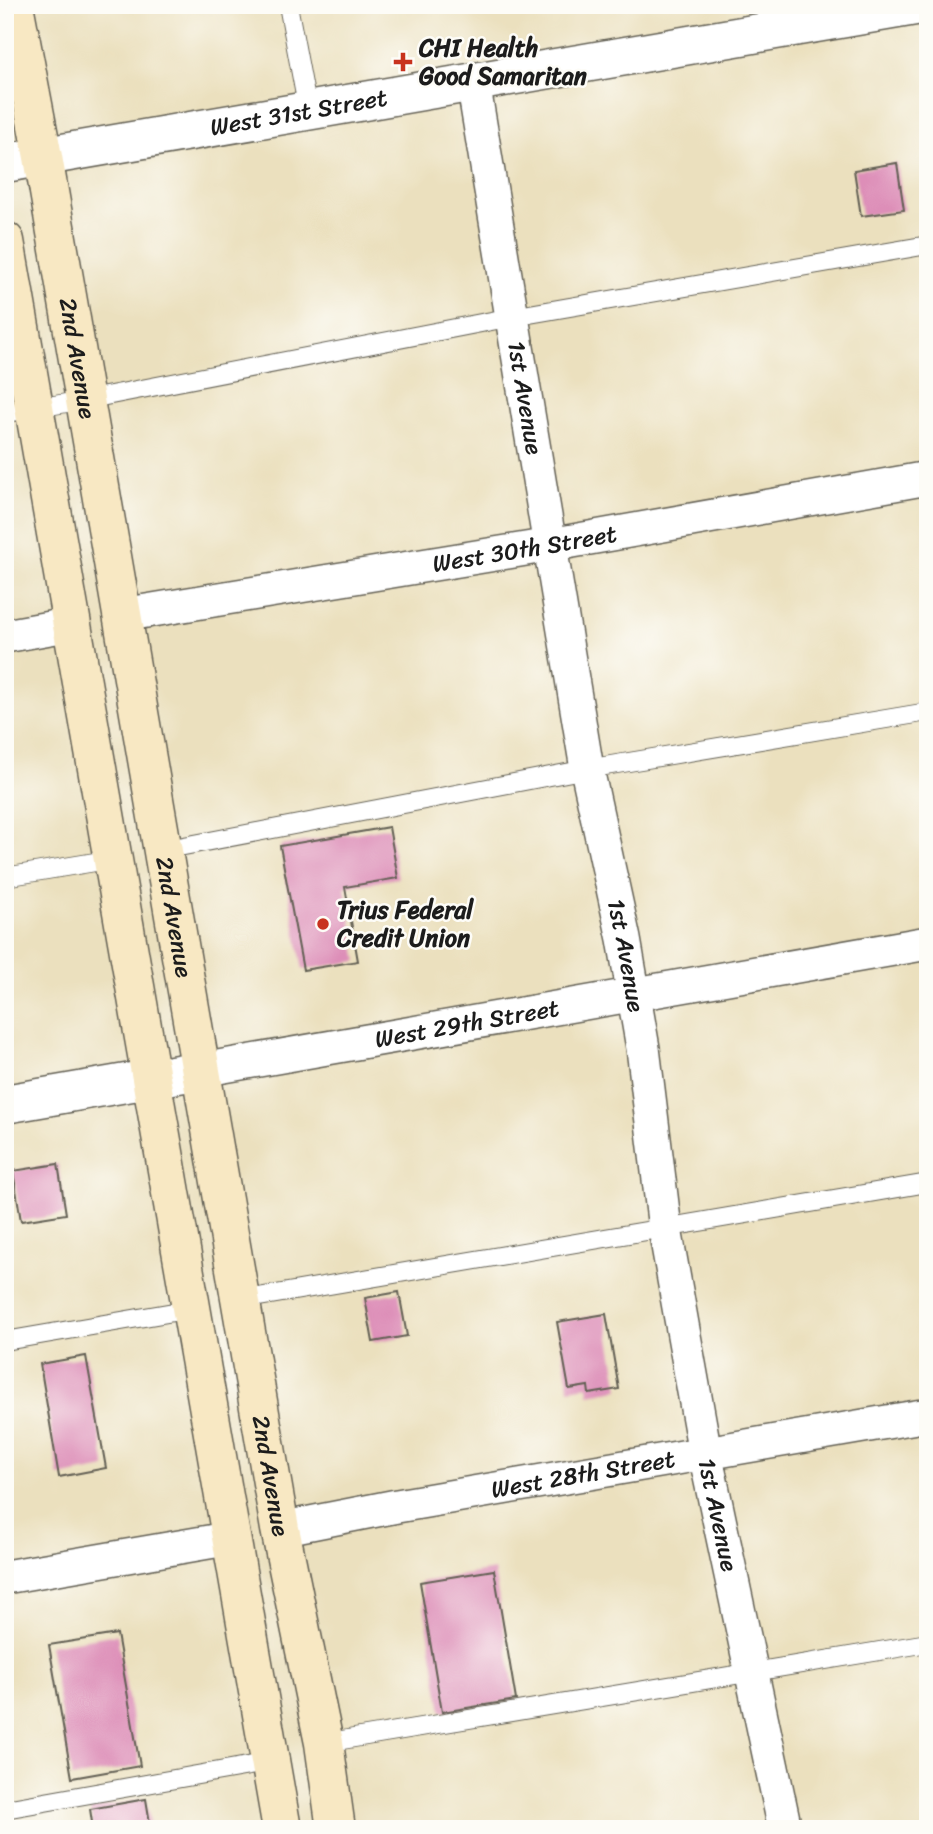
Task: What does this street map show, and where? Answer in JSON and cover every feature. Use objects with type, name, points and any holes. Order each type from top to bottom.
[{"type":"main road","name":"2nd Avenue","points":[[14,5],[43,157],[280,1529],[324,1743],[336,1829]]},
{"type":"main road","name":"2nd Avenue","points":[[5,241],[20,411],[72,624],[282,1829]]},
{"type":"street","name":"West 31st Street","points":[[5,163],[921,5]]},
{"type":"street","name":"1st Avenue","points":[[473,82],[587,769],[624,939],[643,1048],[665,1229],[705,1453],[785,1829]]},
{"type":"street","name":"West 30th Street","points":[[122,615],[550,545],[928,478]]},
{"type":"street","points":[[5,636],[72,624]]},
{"type":"street","name":"West 29th Street","points":[[5,1104],[928,943]]},
{"type":"street","name":"West 28th Street","points":[[280,1529],[397,1506],[928,1415]]},
{"type":"street","points":[[5,1577],[232,1538]]},
{"type":"lane","points":[[288,5],[308,111]]},
{"type":"lane","points":[[20,411],[512,317],[928,246]]},
{"type":"lane","points":[[163,850],[587,769],[928,712]]},
{"type":"lane","points":[[5,877],[113,859]]},
{"type":"lane","points":[[240,1300],[928,1183]]},
{"type":"lane","points":[[5,1341],[191,1309]]},
{"type":"lane","points":[[324,1743],[928,1643]]},
{"type":"lane","points":[[5,1809],[271,1762]]},
{"type":"building","points":[[897,163],[904,210],[861,216],[854,170]]},
{"type":"building","name":"Trius Federal Credit Union","points":[[389,827],[398,878],[345,887],[358,961],[303,970],[280,846]]},
{"type":"building","points":[[58,1164],[66,1214],[21,1221],[13,1171]]},
{"type":"building","points":[[399,1292],[407,1336],[373,1342],[365,1298]]},
{"type":"building","points":[[606,1314],[619,1389],[589,1394],[588,1386],[569,1389],[557,1322]]},
{"type":"building","points":[[86,1356],[106,1468],[59,1477],[40,1364]]},
{"type":"building","points":[[494,1570],[516,1700],[442,1712],[420,1582]]},
{"type":"building","points":[[117,1634],[140,1766],[72,1778],[49,1645]]},
{"type":"building","points":[[146,1799],[151,1829],[93,1829],[90,1809]]},
{"type":"place","name":"CHI Health Good Samaritan","points":[[403,62]]},
{"type":"place","name":"Trius Federal Credit Union","points":[[323,924]]}]
